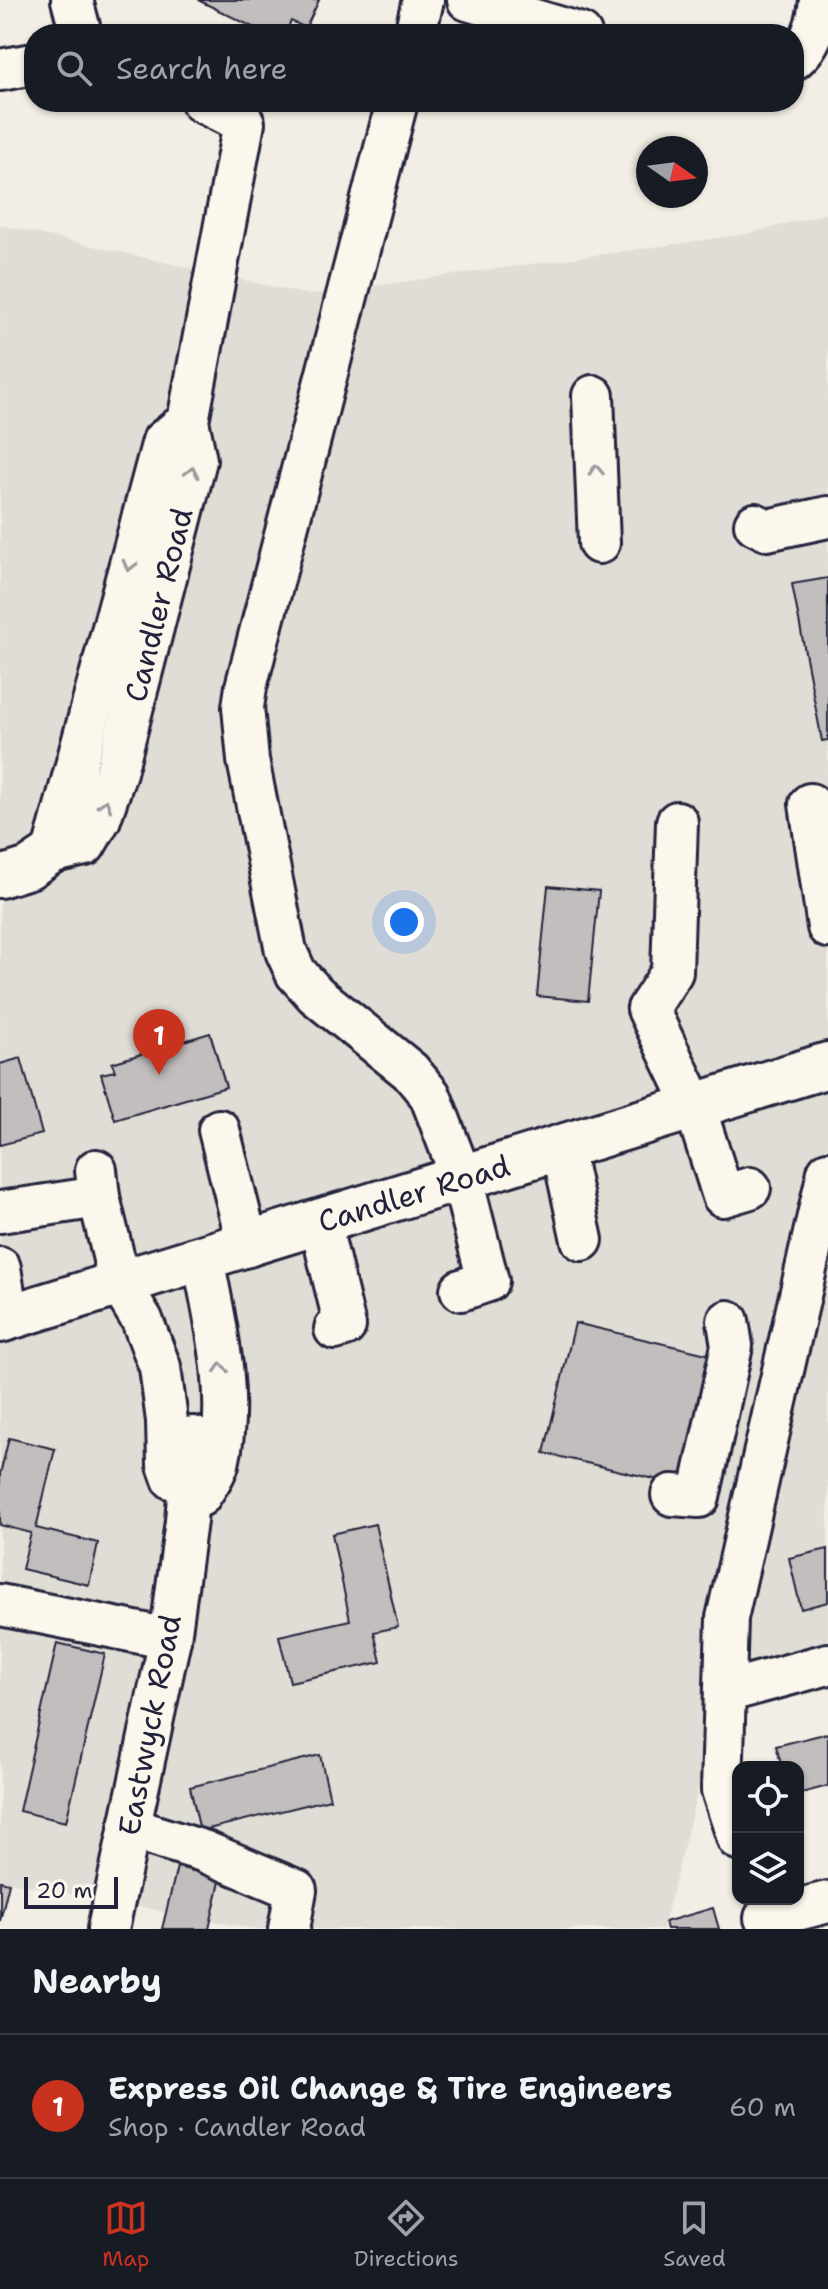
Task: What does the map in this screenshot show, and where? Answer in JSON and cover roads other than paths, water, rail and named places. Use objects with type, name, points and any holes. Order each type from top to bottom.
[{"type":"main road","name":"Candler Road","points":[[4,1319],[828,1065]]},
{"type":"street","points":[[72,0],[78,24]]},
{"type":"street","points":[[417,24],[423,0]]},
{"type":"street","points":[[468,0],[548,24]]},
{"type":"street","points":[[804,47],[810,40],[820,0]]},
{"type":"street","points":[[0,70],[24,66]]},
{"type":"street","name":"Candler Road","points":[[0,877],[29,868],[53,852],[85,845],[100,819],[116,772],[196,460],[188,421],[244,123],[222,112]]},
{"type":"street","points":[[394,112],[243,707],[248,760],[286,951],[296,973],[316,995],[410,1071],[430,1095],[462,1179],[488,1281],[461,1290]]},
{"type":"street","points":[[593,396],[599,543]]},
{"type":"street","points":[[755,524],[767,530],[828,517]]},
{"type":"street","points":[[810,804],[828,921]]},
{"type":"street","points":[[677,822],[672,972],[648,1009],[695,1107],[723,1196],[750,1188]]},
{"type":"street","points":[[219,1130],[248,1246]]},
{"type":"street","points":[[562,1148],[582,1240]]},
{"type":"street","points":[[736,1833],[722,1790],[727,1618],[828,1172]]},
{"type":"street","name":"Eastwyck Road","points":[[0,1212],[98,1183],[120,1284],[142,1320],[160,1367],[218,1467],[186,1521],[170,1639],[108,1929]]},
{"type":"street","points":[[320,1223],[345,1326],[335,1329]]},
{"type":"street","name":"Eastwyck Road","points":[[186,1521],[168,1465],[195,1427],[220,1346],[203,1259]]},
{"type":"street","points":[[0,1268],[4,1319]]},
{"type":"street","points":[[672,1495],[699,1497],[732,1346],[728,1321]]},
{"type":"street","points":[[0,1605],[170,1639]]},
{"type":"street","points":[[725,1692],[828,1664]]},
{"type":"street","points":[[129,1828],[203,1851],[296,1890],[289,1929]]},
{"type":"street","points":[[764,1915],[828,1902]]},
{"type":"place","name":"Express Oil Change & Tire Engineers","points":[[159,1075]]}]
